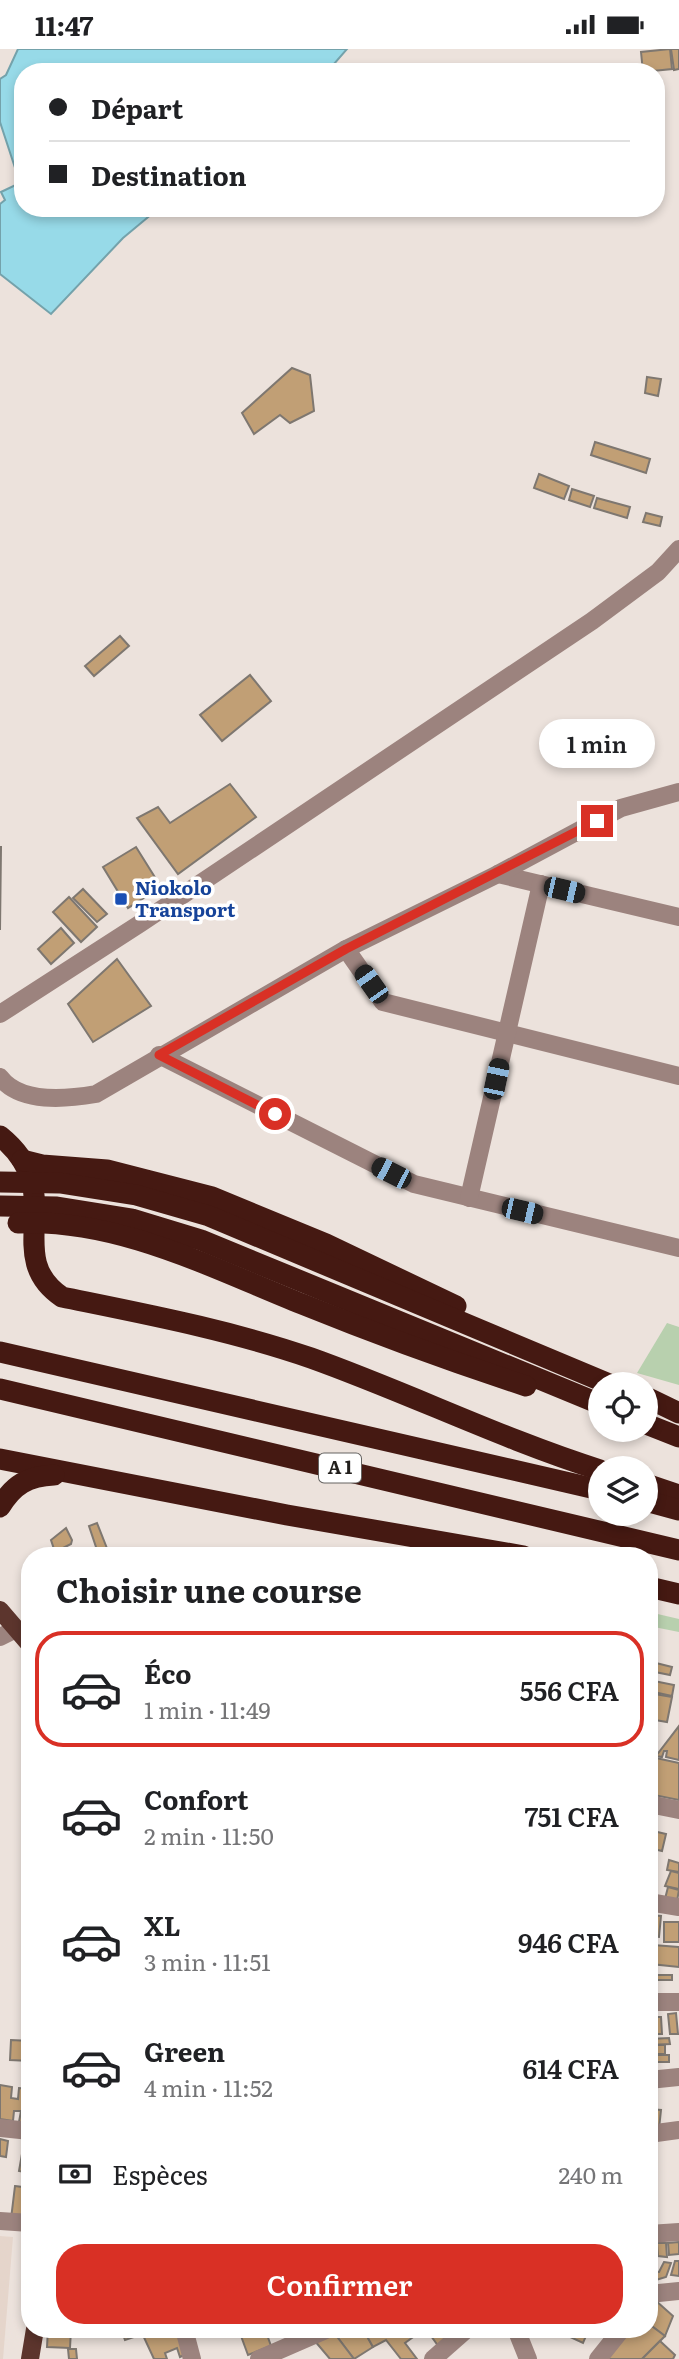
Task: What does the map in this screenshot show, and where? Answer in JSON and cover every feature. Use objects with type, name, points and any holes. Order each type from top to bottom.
[{"type":"highway","points":[[0,1136],[22,1160],[27,1178],[24,1204],[13,1231],[15,1255],[19,1266],[38,1287],[62,1297],[252,1339],[325,1363],[485,1428],[588,1466]]},
{"type":"highway","points":[[22,1160],[42,1165],[107,1170],[212,1197],[326,1244],[594,1372]]},
{"type":"highway","points":[[0,1182],[60,1183],[136,1195],[209,1216],[588,1375]]},
{"type":"highway","points":[[0,1206],[57,1207],[132,1219],[201,1240],[588,1399]]},
{"type":"highway","points":[[13,1231],[51,1222],[126,1236],[423,1353],[588,1407]]},
{"type":"highway","name":"A 1","points":[[0,1352],[588,1487]]},
{"type":"highway","name":"A 1","points":[[0,1389],[679,1550]]},
{"type":"highway","points":[[658,1403],[679,1413]]},
{"type":"highway","points":[[658,1430],[675,1436]]},
{"type":"highway","points":[[0,1459],[474,1547]]},
{"type":"highway","points":[[0,1507],[16,1485],[32,1477],[52,1475],[93,1478]]},
{"type":"highway","points":[[658,1488],[679,1495]]},
{"type":"highway","points":[[658,1504],[679,1510]]},
{"type":"highway","points":[[534,1514],[634,1547]]},
{"type":"highway","points":[[658,1555],[679,1562]]},
{"type":"highway","points":[[658,1589],[679,1594]]},
{"type":"main road","points":[[0,1604],[10,1631]]},
{"type":"main road","points":[[0,1610],[10,1631]]},
{"type":"main road","points":[[30,2359],[34,2338]]},
{"type":"street","points":[[0,1014],[141,923],[592,621],[658,572],[679,549]]},
{"type":"street","points":[[0,1077],[11,1087],[60,1100],[96,1094],[142,1070],[159,1055],[346,949],[498,874],[621,808],[679,792]]},
{"type":"street","points":[[498,874],[679,917]]},
{"type":"street","points":[[470,1198],[541,884]]},
{"type":"street","points":[[346,949],[383,1002],[679,1076]]},
{"type":"street","points":[[159,1055],[414,1184],[679,1248]]},
{"type":"street","points":[[658,1806],[679,1810]]},
{"type":"street","points":[[658,1904],[679,1907]]},
{"type":"street","points":[[658,2002],[679,2002]]},
{"type":"street","points":[[658,2079],[679,2077]]},
{"type":"street","points":[[0,2128],[21,2130]]},
{"type":"street","points":[[658,2133],[679,2130]]},
{"type":"street","points":[[0,2221],[21,2222]]},
{"type":"street","points":[[658,2233],[679,2232]]},
{"type":"street","points":[[658,2293],[679,2291]]},
{"type":"street","points":[[186,2338],[192,2359]]},
{"type":"street","points":[[259,2359],[307,2338]]},
{"type":"street","points":[[433,2359],[457,2338]]},
{"type":"street","points":[[520,2338],[528,2359]]},
{"type":"street","points":[[598,2359],[615,2338]]},
{"type":"shaded area","points":[[0,2236],[13,2237],[3,2359],[0,2359]]},
{"type":"green space","points":[[667,1323],[679,1327],[679,1385],[658,1379],[658,1372],[638,1372]]},
{"type":"green space","points":[[658,1614],[679,1619],[679,1632],[658,1628]]},
{"type":"water","points":[[18,49],[347,49],[335,63],[14,63],[14,165],[0,122],[0,79],[6,75]]},
{"type":"water","points":[[14,186],[14,217],[148,217],[123,238],[51,314],[0,274],[0,204],[5,200],[1,192]]},
{"type":"building","points":[[670,49],[672,69],[665,70],[665,63],[642,63],[641,52]]},
{"type":"building","points":[[671,49],[679,49],[679,69],[674,70]]},
{"type":"building","points":[[292,368],[310,375],[314,411],[290,423],[280,415],[254,434],[242,413]]},
{"type":"building","points":[[647,377],[661,379],[658,396],[645,393]]},
{"type":"building","points":[[595,442],[650,459],[646,473],[591,455]]},
{"type":"building","points":[[539,474],[569,486],[564,499],[534,488]]},
{"type":"building","points":[[572,489],[594,496],[590,507],[569,500]]},
{"type":"building","points":[[597,498],[630,507],[627,518],[594,508]]},
{"type":"building","points":[[646,513],[662,517],[660,526],[643,522]]},
{"type":"building","points":[[120,636],[129,646],[94,676],[85,666]]},
{"type":"building","points":[[250,675],[271,701],[222,741],[200,715]]},
{"type":"building","points":[[230,784],[256,817],[178,874],[137,818],[158,807],[170,823]]},
{"type":"building","points":[[0,847],[1,847],[0,930]]},
{"type":"building","points":[[136,847],[161,887],[128,908],[103,867]]},
{"type":"building","points":[[83,889],[107,914],[97,922],[73,898]]},
{"type":"building","points":[[69,897],[97,927],[81,942],[53,912]]},
{"type":"building","points":[[61,928],[74,943],[51,964],[38,949]]},
{"type":"building","points":[[117,959],[151,1006],[93,1042],[68,1004]]},
{"type":"building","points":[[97,1523],[106,1547],[96,1547],[89,1526]]},
{"type":"building","points":[[66,1528],[72,1540],[71,1544],[65,1547],[53,1547],[51,1540]]},
{"type":"building","points":[[658,1664],[672,1667],[670,1675],[658,1673]]},
{"type":"building","points":[[658,1682],[674,1685],[672,1696],[658,1693]]},
{"type":"building","points":[[658,1695],[672,1697],[667,1722],[658,1720]]},
{"type":"building","points":[[679,1726],[679,1760],[666,1757],[667,1751],[664,1751],[662,1757],[658,1756]]},
{"type":"building","points":[[658,1758],[679,1763],[679,1800],[658,1796]]},
{"type":"building","points":[[658,1832],[666,1834],[662,1851],[658,1850]]},
{"type":"building","points":[[669,1860],[679,1863],[679,1872],[667,1870]]},
{"type":"building","points":[[671,1871],[679,1873],[679,1889],[665,1886]]},
{"type":"building","points":[[668,1887],[679,1890],[677,1901],[665,1899]]},
{"type":"building","points":[[658,1916],[661,1916],[658,1937]]},
{"type":"building","points":[[664,1922],[679,1922],[679,1942],[664,1942]]},
{"type":"building","points":[[658,1945],[679,1947],[679,1967],[658,1965]]},
{"type":"building","points":[[658,1975],[672,1975],[672,1980],[658,1980]]},
{"type":"building","points":[[676,2013],[678,2034],[670,2034],[668,2014]]},
{"type":"building","points":[[658,2017],[661,2017],[662,2034],[658,2034]]},
{"type":"building","points":[[669,2038],[670,2044],[658,2045],[658,2039]]},
{"type":"building","points":[[11,2040],[21,2041],[21,2061],[10,2060]]},
{"type":"building","points":[[658,2045],[665,2045],[665,2054],[658,2054]]},
{"type":"building","points":[[658,2055],[669,2055],[669,2062],[658,2062]]},
{"type":"building","points":[[0,2085],[12,2087],[11,2098],[18,2099],[21,2088],[21,2111],[14,2111],[13,2121],[0,2119]]},
{"type":"building","points":[[658,2110],[661,2110],[658,2129]]},
{"type":"building","points":[[0,2139],[8,2141],[6,2157],[0,2156]]},
{"type":"building","points":[[15,2186],[21,2187],[21,2221],[11,2219]]},
{"type":"building","points":[[679,2242],[679,2254],[669,2255],[668,2243]]},
{"type":"building","points":[[658,2243],[666,2243],[667,2257],[658,2256]]},
{"type":"building","points":[[675,2261],[679,2261],[679,2276],[671,2275]]},
{"type":"building","points":[[664,2262],[671,2263],[666,2277],[658,2279]]},
{"type":"building","points":[[658,2303],[673,2316],[665,2336],[658,2331]]},
{"type":"building","points":[[658,2331],[665,2336],[642,2359],[605,2359],[623,2338],[658,2338]]},
{"type":"building","points":[[48,2338],[71,2338],[70,2348],[47,2347]]},
{"type":"building","points":[[144,2338],[184,2338],[190,2352],[180,2357],[177,2348],[165,2353],[167,2359],[154,2359]]},
{"type":"building","points":[[242,2338],[268,2338],[271,2346],[248,2355]]},
{"type":"building","points":[[338,2338],[368,2338],[373,2347],[354,2359]]},
{"type":"building","points":[[338,2338],[354,2359],[330,2359],[314,2340]]},
{"type":"building","points":[[368,2338],[412,2338],[405,2343],[417,2359],[401,2359],[386,2340],[373,2347]]},
{"type":"building","points":[[432,2338],[449,2338],[439,2347]]},
{"type":"building","points":[[572,2338],[585,2338],[583,2343]]},
{"type":"building","points":[[660,2341],[675,2355],[673,2359],[642,2359]]},
{"type":"building","points":[[68,2349],[76,2349],[77,2359],[69,2359]]},
{"type":"place","name":"Niokolo Transport","points":[[121,899]]},
{"type":"route","points":[[275,1114],[159,1055],[346,949],[498,874],[597,821]]}]
